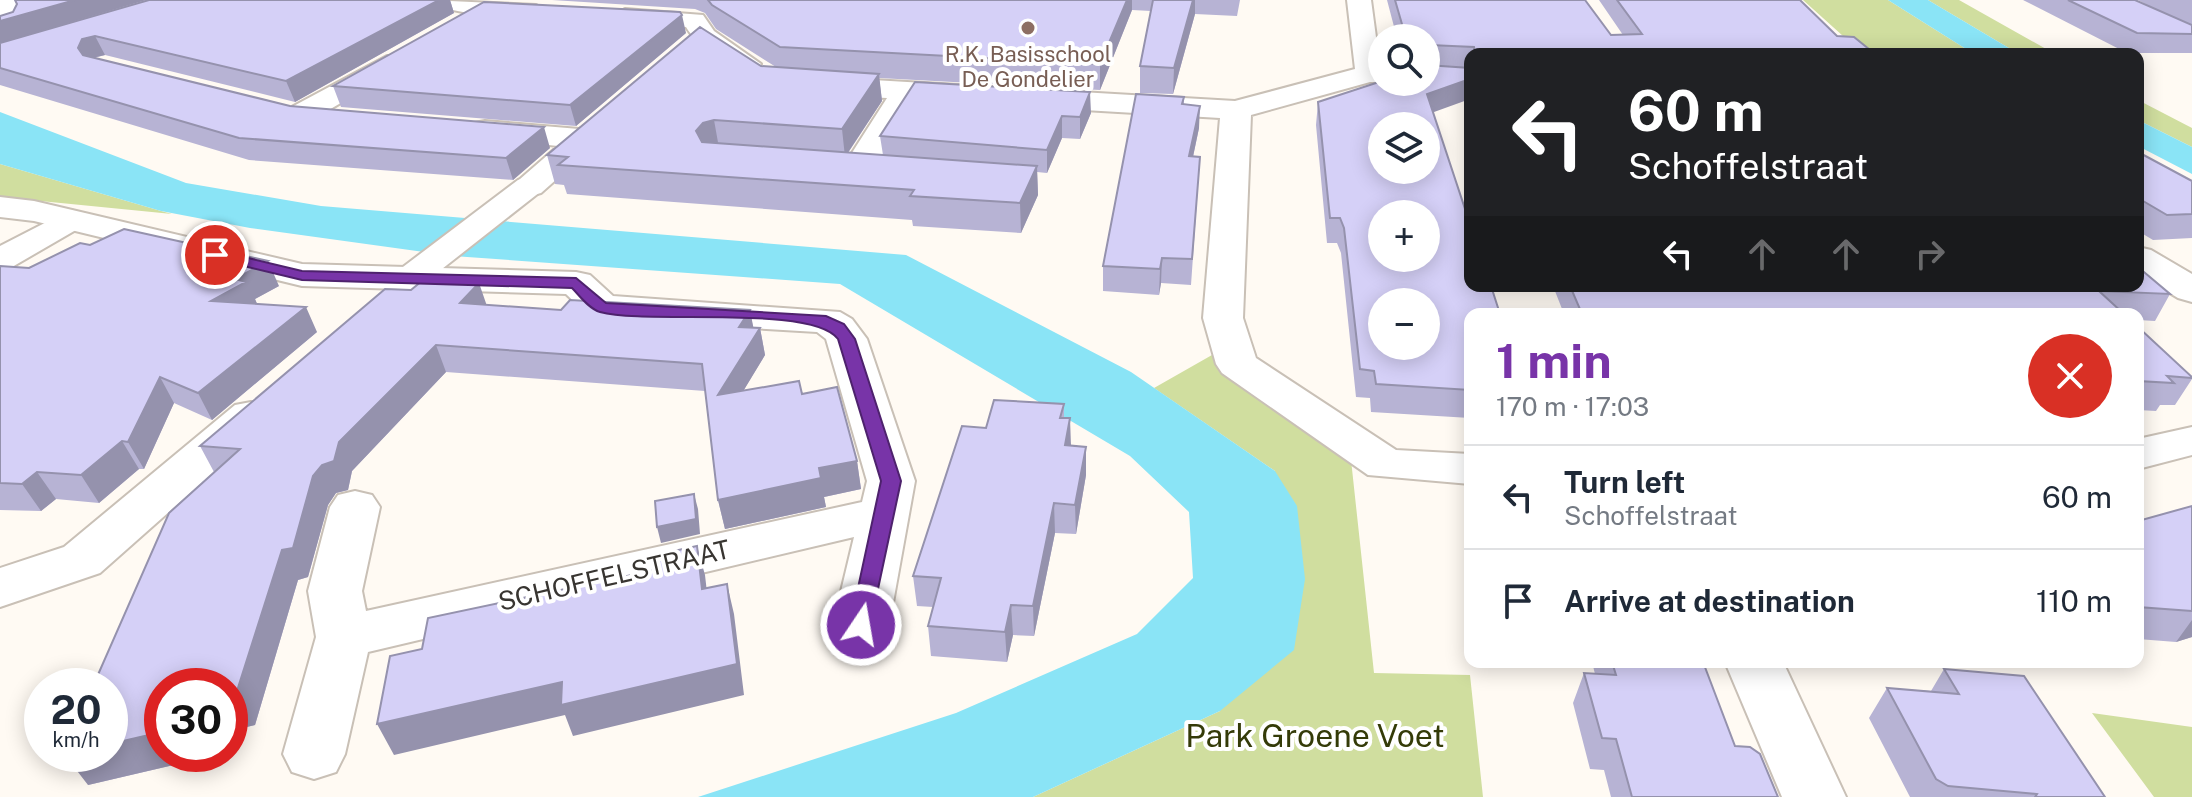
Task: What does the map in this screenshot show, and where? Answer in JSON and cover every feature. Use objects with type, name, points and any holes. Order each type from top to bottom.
[{"type":"street","points":[[440,0],[559,13]]},
{"type":"street","points":[[1359,0],[1368,39]]},
{"type":"street","points":[[444,32],[492,5]]},
{"type":"street","points":[[604,15],[703,21],[777,79],[905,92],[1236,110],[1368,76]]},
{"type":"street","points":[[681,57],[703,21]]},
{"type":"street","points":[[299,115],[405,54]]},
{"type":"street","points":[[857,170],[905,92]]},
{"type":"street","points":[[269,107],[299,115],[344,119]]},
{"type":"street","points":[[360,321],[420,269],[529,186],[622,108]]},
{"type":"street","points":[[1236,110],[1223,318],[1237,364],[1385,464],[1464,469]]},
{"type":"street","points":[[450,128],[586,139]]},
{"type":"street","points":[[0,207],[70,220],[302,275],[420,269],[576,283],[602,307],[826,321],[838,328],[846,339],[891,481],[861,625]]},
{"type":"street","points":[[0,260],[70,220]]},
{"type":"street","points":[[2144,260],[2192,290]]},
{"type":"street","points":[[0,588],[82,560],[277,393]]},
{"type":"street","points":[[2144,453],[2192,441]]},
{"type":"street","points":[[314,754],[344,637],[335,591],[355,507]]},
{"type":"street","name":"SCHOFFELSTRAAT","points":[[344,637],[885,513]]},
{"type":"street","points":[[1757,668],[1814,797]]},
{"type":"green space","points":[[1803,0],[1888,0],[1964,48],[1856,48]]},
{"type":"green space","points":[[1928,0],[1959,0],[2044,48],[2009,48]]},
{"type":"green space","points":[[2144,103],[2192,128],[2192,147],[2144,123]]},
{"type":"green space","points":[[0,164],[161,211],[172,214],[0,197]]},
{"type":"green space","name":"Park Groene Voet","points":[[1212,355],[1238,376],[1349,441],[1374,673],[1470,675],[1483,797],[1033,797],[1220,711],[1275,471],[1154,388]]},
{"type":"green space","points":[[2092,713],[2192,727],[2192,797],[2154,797]]},
{"type":"water","points":[[1888,0],[1928,0],[2009,48],[1964,48]]},
{"type":"water","points":[[0,112],[186,183],[321,206],[906,255],[1131,372],[1275,471],[1297,506],[1305,579],[1294,650],[1220,711],[1033,797],[698,797],[956,713],[1137,634],[1193,578],[1189,512],[1130,456],[840,284],[453,256],[250,228],[161,211],[0,164]]},
{"type":"water","points":[[2144,123],[2192,147],[2192,174],[2144,149]]},
{"type":"building","points":[[15,0],[75,0],[0,21],[0,16],[13,12],[17,4]]},
{"type":"building","points":[[149,0],[439,0],[286,81],[95,36],[82,39],[78,48],[83,55],[290,106],[544,127],[506,158],[239,138],[0,68],[0,43]]},
{"type":"building","points":[[708,0],[1127,0],[1100,64],[780,47]]},
{"type":"building","points":[[1153,0],[1193,0],[1174,68],[1140,66]]},
{"type":"building","points":[[1395,0],[1585,0],[1611,35],[1642,34],[1617,0],[1800,0],[1837,36],[1854,37],[1868,48],[1474,48],[1440,45],[1440,24],[1402,24]]},
{"type":"building","points":[[2068,0],[2135,0],[2192,25],[2192,34],[2137,33]]},
{"type":"building","points":[[484,2],[680,12],[682,15],[570,105],[333,86]]},
{"type":"building","points":[[700,27],[761,66],[879,74],[842,129],[714,120],[703,123],[696,131],[702,142],[1037,166],[1020,203],[910,196],[914,190],[558,165],[568,157],[547,155]]},
{"type":"building","points":[[1440,66],[1464,68],[1464,81],[1440,89]]},
{"type":"building","points":[[915,82],[1090,92],[1080,117],[1062,116],[1047,150],[880,136]]},
{"type":"building","points":[[1368,86],[1368,96],[1428,96],[1433,112],[1368,112],[1368,184],[1440,184],[1440,133],[1464,206],[1464,292],[1493,292],[1498,308],[1464,308],[1464,390],[1376,384],[1374,371],[1360,369],[1344,228],[1340,218],[1330,218],[1318,102]]},
{"type":"building","points":[[1136,94],[1184,97],[1182,104],[1200,106],[1189,156],[1200,157],[1192,259],[1162,258],[1160,269],[1103,266]]},
{"type":"building","points":[[2144,155],[2192,181],[2192,214],[2167,215],[2144,202]]},
{"type":"building","points":[[124,229],[268,261],[235,279],[246,282],[211,301],[306,307],[198,393],[160,377],[128,442],[122,441],[81,475],[37,472],[22,484],[0,483],[0,266],[29,268],[80,243],[90,245]]},
{"type":"building","points":[[2144,272],[2170,294],[2123,292],[2144,292]]},
{"type":"building","points":[[423,280],[479,283],[460,303],[561,310],[570,300],[750,310],[739,327],[760,328],[718,395],[799,381],[802,394],[837,387],[857,461],[819,468],[821,478],[718,500],[702,364],[436,345],[339,442],[334,461],[322,465],[313,476],[293,548],[282,550],[244,668],[144,668],[144,736],[128,740],[128,668],[101,668],[169,513],[240,449],[200,446],[385,289],[411,290]]},
{"type":"building","points":[[1573,292],[2100,292],[2117,308],[1579,308]]},
{"type":"building","points":[[2144,333],[2192,377],[2167,376],[2174,383],[2144,381]]},
{"type":"building","points":[[994,400],[1064,404],[1060,418],[1070,418],[1065,445],[1086,447],[1075,505],[1054,503],[1033,606],[1011,605],[1005,632],[928,626],[941,578],[913,576],[962,426],[986,428]]},
{"type":"building","points":[[694,494],[696,519],[657,527],[655,501]]},
{"type":"building","points":[[2192,506],[2192,611],[2144,607],[2144,519]]},
{"type":"building","points":[[697,546],[702,589],[727,584],[737,664],[561,705],[562,682],[377,724],[390,656],[422,649],[428,618],[646,572],[656,569],[655,555]]},
{"type":"building","points":[[1614,668],[1705,668],[1735,746],[1750,747],[1760,754],[1778,797],[1632,797],[1616,739],[1602,738],[1584,673],[1616,675]]},
{"type":"building","points":[[1944,669],[2024,676],[2105,797],[2035,797],[2037,794],[1948,786],[1936,779],[1887,688],[1959,694]]},
{"type":"place","name":"R.K. Basisschool De Gondelier","points":[[1028,28]]},
{"type":"route","points":[[215,255],[302,275],[576,283],[602,307],[826,321],[838,328],[846,339],[891,481],[861,625]]}]
